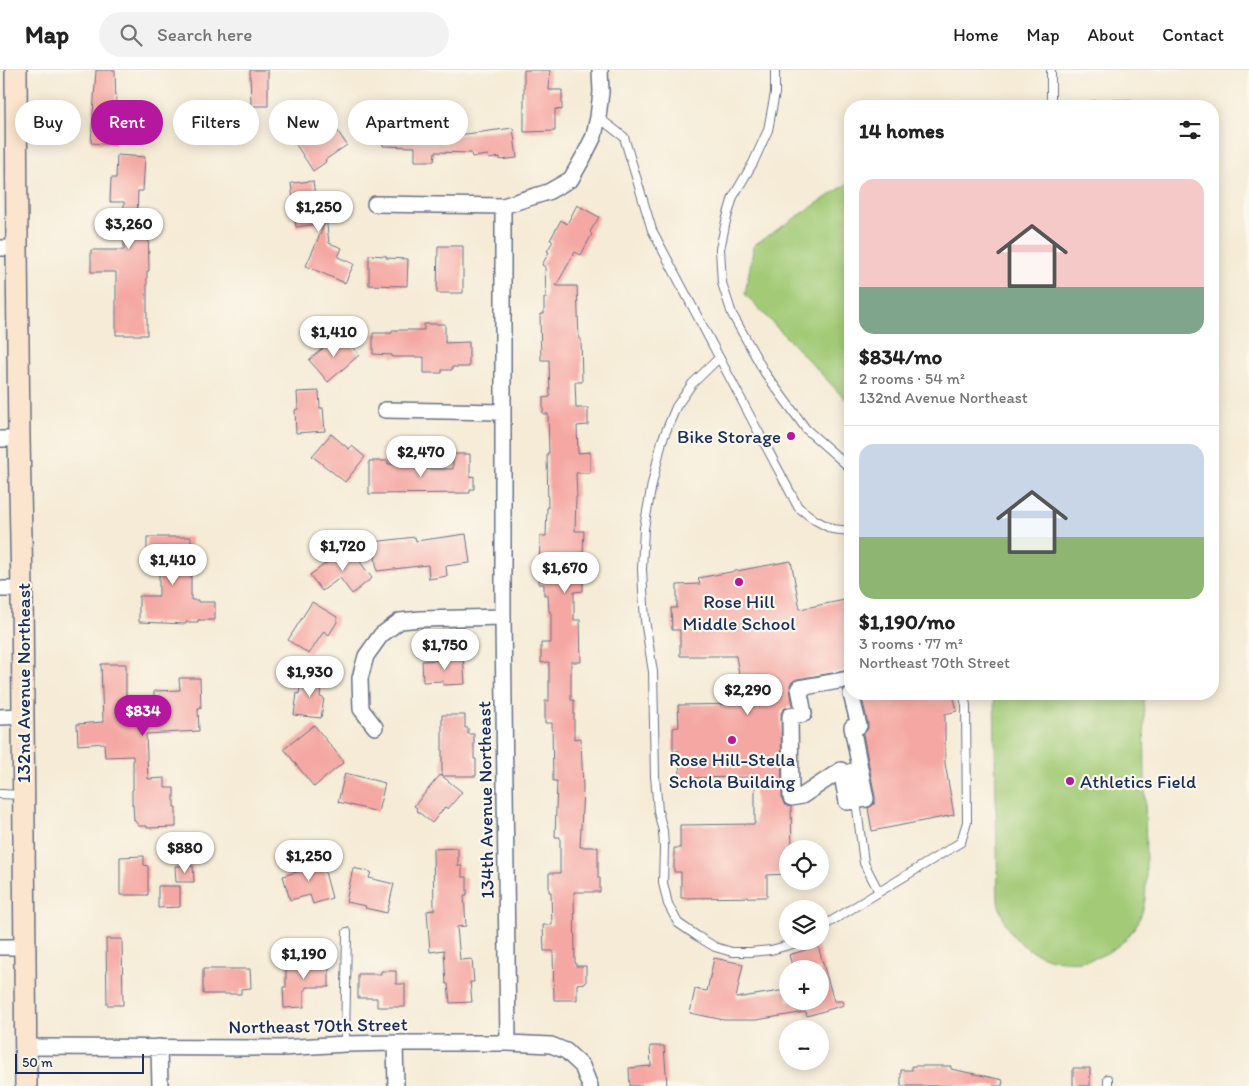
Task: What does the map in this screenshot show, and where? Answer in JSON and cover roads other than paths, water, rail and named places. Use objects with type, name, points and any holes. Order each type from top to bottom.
[{"type":"main road","name":"132nd Avenue Northeast","points":[[16,70],[8,248],[9,439],[22,589],[26,1086]]},
{"type":"street","points":[[375,204],[502,206],[548,192],[571,179],[594,136],[601,92],[600,70]]},
{"type":"street","name":"134th Avenue Northeast","points":[[502,206],[502,617],[508,1043]]},
{"type":"street","points":[[385,410],[503,412]]},
{"type":"street","points":[[0,589],[22,589]]},
{"type":"street","points":[[375,727],[361,709],[360,678],[366,656],[381,635],[400,621],[502,617]]},
{"type":"street","points":[[844,680],[799,688],[804,714],[790,716],[791,798],[802,796],[841,770],[847,802],[866,799],[852,728],[859,726],[852,700]]},
{"type":"street","points":[[0,717],[23,716]]},
{"type":"street","points":[[0,947],[24,947]]},
{"type":"street","points":[[395,1043],[396,1086]]},
{"type":"street","name":"Northeast 70th Street","points":[[26,1047],[282,1048],[395,1043],[551,1045],[566,1052],[582,1066],[590,1086]]},
{"type":"street","points":[[159,1047],[160,1086]]},
{"type":"lane","points":[[775,70],[775,93],[768,130],[753,162],[733,197],[726,221],[720,249],[722,283],[732,314],[765,373],[806,429],[844,463]]},
{"type":"lane","points":[[1051,70],[1051,100]]},
{"type":"lane","points":[[598,117],[624,137],[652,230],[798,507],[815,520],[832,529],[844,530]]},
{"type":"lane","points":[[719,358],[692,384],[676,407],[660,450],[644,528],[642,569],[645,620],[653,672],[655,776],[658,811],[663,831],[663,883],[668,904],[678,924],[715,947],[732,952],[750,952],[779,948]]},
{"type":"lane","points":[[829,923],[961,842],[967,822],[965,700]]},
{"type":"lane","points":[[850,768],[864,863],[879,892]]},
{"type":"lane","points":[[0,794],[23,795]]},
{"type":"lane","points":[[345,1044],[347,932]]},
{"type":"place","name":"Bike Storage","points":[[791,436]]},
{"type":"place","name":"Rose Hill Middle School","points":[[739,582]]},
{"type":"place","name":"Rose Hill-Stella Schola Building","points":[[732,740]]},
{"type":"place","name":"Athletics Field","points":[[1070,781]]}]
